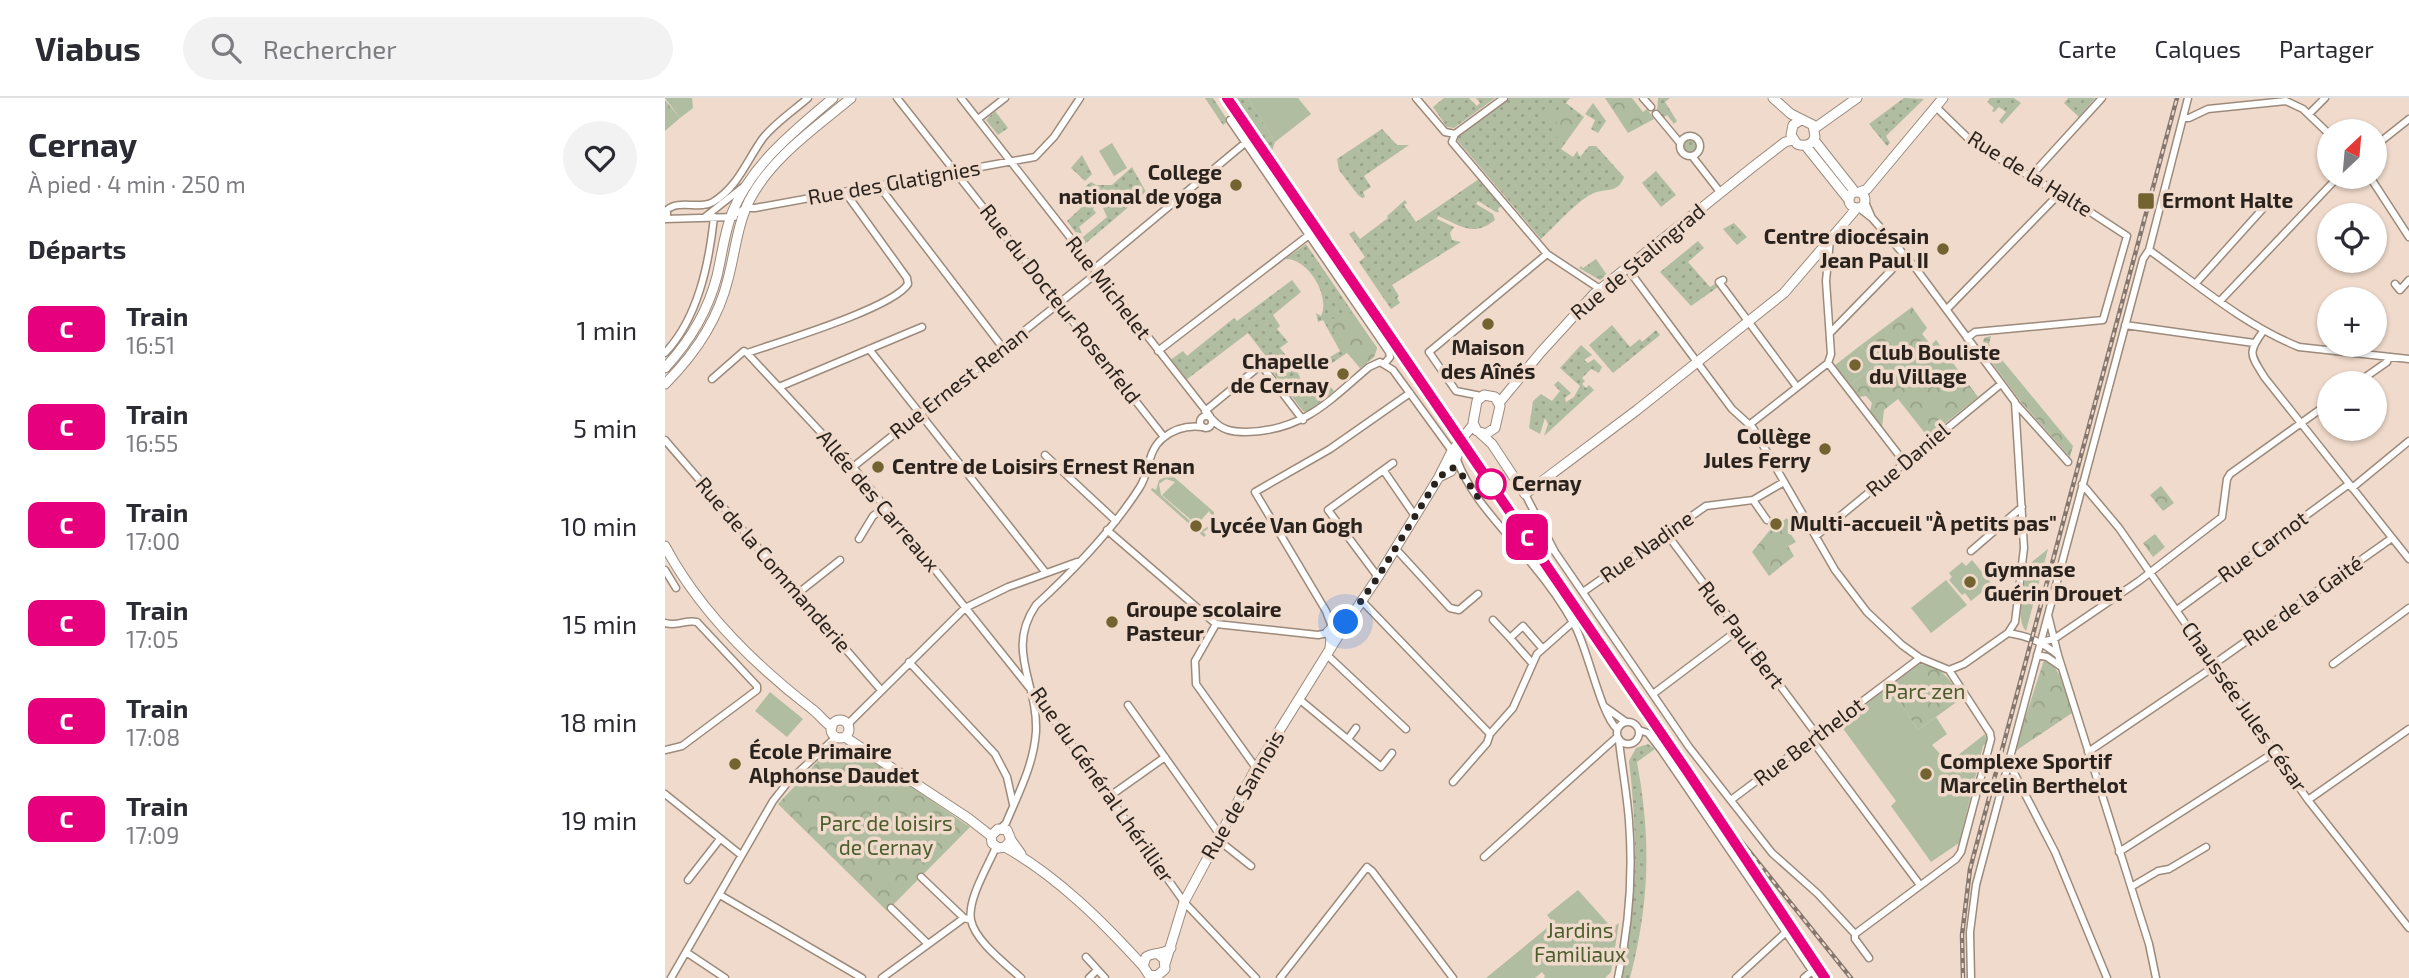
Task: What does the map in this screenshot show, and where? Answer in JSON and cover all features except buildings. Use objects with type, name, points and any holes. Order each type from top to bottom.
[{"type":"street","points":[[742,219],[666,219],[667,210],[675,205],[709,204],[715,201],[739,178],[772,128],[808,98]]},
{"type":"street","points":[[704,218],[747,183],[776,147],[833,98]]},
{"type":"street","points":[[665,384],[694,352],[718,310],[729,278],[742,219],[760,184],[781,158],[851,98]]},
{"type":"street","name":"Rue du Docteur Rosenfeld","points":[[897,98],[1164,437]]},
{"type":"street","name":"Rue Michelet","points":[[961,98],[1158,351],[1206,419]]},
{"type":"street","points":[[978,119],[1005,98]]},
{"type":"street","name":"Rue des Glatignies","points":[[746,208],[1035,156],[1041,153],[1080,98]]},
{"type":"street","points":[[1416,98],[1445,132],[1455,134]]},
{"type":"street","points":[[1504,98],[1455,134],[1452,142],[1547,254],[1599,289]]},
{"type":"street","points":[[1643,98],[1651,107]]},
{"type":"street","points":[[1791,128],[1835,113],[1857,98]]},
{"type":"street","points":[[1525,494],[1637,410],[1784,293],[1943,98]]},
{"type":"street","points":[[2030,177],[2102,98]]},
{"type":"street","points":[[1971,978],[1973,899],[2047,614],[2188,98]]},
{"type":"street","points":[[2309,114],[2325,98]]},
{"type":"street","points":[[1775,100],[1808,123]]},
{"type":"street","points":[[1775,100],[1791,128],[1793,140],[1799,145],[1809,143]]},
{"type":"street","points":[[2184,118],[2208,108],[2286,101],[2309,114],[2317,122]]},
{"type":"street","name":"Rue de la Halte","points":[[1936,107],[1974,144],[2107,221],[2127,236],[2103,320],[1975,332],[1967,338]]},
{"type":"street","points":[[1656,114],[1680,143],[1681,152],[1692,156],[1720,192]]},
{"type":"street","points":[[2387,136],[2409,119]]},
{"type":"street","points":[[1230,120],[1389,352],[1390,357],[1385,363]]},
{"type":"street","points":[[1808,123],[1809,143],[1905,256],[2015,402],[2068,462]]},
{"type":"street","points":[[1680,143],[1686,136],[1697,138],[1700,147],[1692,156]]},
{"type":"street","name":"Rue de Stalingrad","points":[[1499,403],[1553,337],[1599,289],[1785,142],[1793,140]]},
{"type":"street","name":"Rue Ernest Renan","points":[[853,467],[1059,304],[1245,143]]},
{"type":"street","points":[[665,368],[687,341],[706,306],[716,280],[730,217],[747,183]]},
{"type":"street","points":[[879,186],[1003,348]]},
{"type":"street","points":[[2221,300],[2327,189]]},
{"type":"street","points":[[2377,189],[2409,237]]},
{"type":"street","points":[[712,379],[744,351],[747,354],[881,305],[904,290],[908,284],[907,278],[845,192]]},
{"type":"street","points":[[1947,309],[2060,193]]},
{"type":"street","points":[[2196,283],[2267,204]]},
{"type":"street","points":[[730,217],[746,208]]},
{"type":"street","points":[[665,353],[680,335],[701,287],[714,217]]},
{"type":"street","points":[[1158,351],[1309,235]]},
{"type":"street","points":[[1749,425],[1828,363],[1831,333],[1826,281],[1830,238]]},
{"type":"street","points":[[2148,250],[2264,330],[2299,347],[2409,359]]},
{"type":"street","points":[[1493,444],[1499,403],[1492,395],[1479,399],[1456,391],[1429,352],[1547,254]]},
{"type":"street","points":[[1831,333],[1905,256]]},
{"type":"street","points":[[1627,268],[1733,409],[1749,425],[1835,570],[1867,612],[1920,658],[1949,670],[1990,733],[1991,739],[1961,852],[1956,859],[1855,934]]},
{"type":"street","points":[[1723,280],[1719,282],[1797,387]]},
{"type":"street","points":[[2395,284],[2400,290],[2409,281]]},
{"type":"street","points":[[2125,325],[2254,343]]},
{"type":"street","points":[[779,387],[922,327]]},
{"type":"street","points":[[2264,330],[2251,349],[2251,357],[2350,486],[2408,556]]},
{"type":"street","points":[[869,349],[1046,573]]},
{"type":"street","name":"Allée des Carreaux","points":[[747,354],[853,467],[1031,691]]},
{"type":"street","points":[[2374,371],[2389,358]]},
{"type":"street","points":[[1206,419],[1222,428],[1241,432],[1263,431],[1303,419],[1378,362],[1385,363],[1410,393],[1497,523],[1532,564],[1573,622],[1606,714],[1618,736],[1630,824],[1626,932],[1618,978]]},
{"type":"street","points":[[1828,363],[1905,463]]},
{"type":"street","points":[[1164,437],[1206,419],[1261,365],[1303,419]]},
{"type":"street","name":"Rue Daniel","points":[[1816,536],[2001,384]]},
{"type":"street","points":[[1334,632],[1326,611],[1255,492],[1330,449],[1410,393]]},
{"type":"street","points":[[1107,530],[1216,624],[1318,635],[1334,632],[1349,620],[1439,477],[1477,430],[1479,399]]},
{"type":"street","points":[[1949,670],[1964,664],[2012,627],[2024,560],[2015,402]]},
{"type":"street","points":[[2041,642],[2055,639],[2223,517],[2230,474],[2317,412]]},
{"type":"street","points":[[1206,419],[1223,433]]},
{"type":"street","points":[[1477,430],[1489,434],[1494,430]]},
{"type":"street","points":[[1477,430],[1493,444],[1525,494],[1555,552],[1653,694],[1731,800],[1772,853],[1818,894],[1855,934],[1855,939],[1869,957]]},
{"type":"street","name":"Rue du Général Lhérillier","points":[[1164,437],[1151,453],[1140,486],[1115,521],[1036,606],[1024,626],[1021,647],[1031,691],[1110,796],[1184,902],[1256,978]]},
{"type":"street","name":"Rue de la Commanderie","points":[[665,440],[881,690]]},
{"type":"street","name":"Rue Carnot","points":[[2177,610],[2409,441]]},
{"type":"street","points":[[1045,455],[1115,521]]},
{"type":"street","points":[[1439,477],[1453,458]]},
{"type":"street","points":[[1378,577],[1328,510],[1392,463]]},
{"type":"street","points":[[1384,471],[1415,516]]},
{"type":"street","name":"Rue Nadine","points":[[1583,592],[1706,506],[1753,500],[1784,482]]},
{"type":"street","name":"Chaussée Jules César","points":[[2082,484],[2119,528],[2308,800],[2409,928]]},
{"type":"street","points":[[1753,500],[1767,520]]},
{"type":"street","points":[[859,539],[873,516],[885,507]]},
{"type":"street","points":[[1971,551],[2022,508]]},
{"type":"street","name":"Rue Paul Bert","points":[[1666,533],[1920,886]]},
{"type":"street","name":"Rue de la Gaité","points":[[2088,751],[2215,665],[2392,538]]},
{"type":"street","points":[[665,546],[690,586],[732,636],[759,663],[833,724]]},
{"type":"street","points":[[1395,548],[1450,608],[1459,610],[1478,594]]},
{"type":"street","points":[[797,594],[840,561]]},
{"type":"street","points":[[671,978],[780,792],[844,732],[881,690],[965,608],[1008,587],[1079,561]]},
{"type":"street","points":[[665,570],[676,588]]},
{"type":"street","points":[[1362,601],[1490,734]]},
{"type":"street","points":[[2333,664],[2409,608]]},
{"type":"street","points":[[2047,614],[2149,944],[2156,978]]},
{"type":"street","points":[[665,623],[675,626],[693,620],[697,622],[757,686],[757,690],[682,746],[665,750]]},
{"type":"street","points":[[1493,621],[1532,663]]},
{"type":"street","points":[[1454,782],[1513,708],[1532,663],[1542,648],[1573,622]]},
{"type":"street","points":[[1216,624],[1195,661],[1196,684],[1256,768]]},
{"type":"street","points":[[1510,638],[1523,626],[1542,648]]},
{"type":"street","points":[[2012,627],[2041,642],[2058,655]]},
{"type":"street","points":[[2012,627],[2023,635]]},
{"type":"street","points":[[1653,694],[1738,630]]},
{"type":"street","name":"Rue de Sannois","points":[[1163,972],[1184,902],[1256,768],[1328,652],[1334,632]]},
{"type":"street","points":[[1328,652],[1406,729]]},
{"type":"street","points":[[2037,655],[2047,657],[2062,667]]},
{"type":"street","name":"Rue Berthelot","points":[[1731,800],[1920,658]]},
{"type":"street","points":[[909,662],[995,754],[1007,777],[1013,806]]},
{"type":"street","points":[[1031,691],[1036,727],[1029,769],[1013,806],[992,843],[1004,845],[1063,889],[1125,946],[1149,976],[1157,976],[1163,972],[1164,959],[1158,954]]},
{"type":"street","points":[[1299,699],[1381,767],[1392,753]]},
{"type":"street","points":[[1128,705],[1219,837],[1251,866]]},
{"type":"street","points":[[1605,707],[1648,733],[1817,978]]},
{"type":"street","points":[[833,724],[842,720],[844,732]]},
{"type":"street","points":[[1484,857],[1618,736],[1626,722]]},
{"type":"street","points":[[833,724],[832,732],[844,732],[968,818],[1000,829]]},
{"type":"street","points":[[1348,739],[1356,728]]},
{"type":"street","points":[[2308,800],[2409,729]]},
{"type":"street","points":[[1623,760],[1631,744],[1639,737],[1639,730]]},
{"type":"street","points":[[1618,736],[1631,744]]},
{"type":"street","points":[[2119,852],[2275,752]]},
{"type":"street","points":[[1110,796],[1165,757]]},
{"type":"street","points":[[2007,767],[2012,769],[2047,835],[2107,978]]},
{"type":"street","points":[[665,794],[741,855]]},
{"type":"street","points":[[883,977],[967,919],[974,896],[1004,845],[1000,829]]},
{"type":"street","points":[[688,880],[720,839]]},
{"type":"street","points":[[2131,887],[2206,846]]},
{"type":"street","points":[[1280,978],[1367,867],[1453,978]]},
{"type":"street","points":[[921,877],[967,919],[984,943],[1021,978]]},
{"type":"street","points":[[720,895],[862,978]]},
{"type":"street","points":[[891,908],[928,944]]},
{"type":"street","points":[[1736,978],[1786,932]]},
{"type":"street","points":[[1125,946],[1147,955],[1158,954],[1171,948]]},
{"type":"street","points":[[686,952],[725,978]]},
{"type":"street","points":[[1143,966],[1147,955]]},
{"type":"street","points":[[1086,957],[1105,978]]},
{"type":"street","points":[[1089,978],[1097,970]]},
{"type":"street","points":[[1804,978],[1812,971]]},
{"type":"green space","points":[[665,98],[692,98],[693,108],[680,118]]},
{"type":"green space","points":[[1205,98],[1213,98],[1228,121],[1223,125]]},
{"type":"green space","points":[[1236,98],[1248,98],[1275,142],[1272,151]]},
{"type":"green space","points":[[1248,98],[1298,98],[1311,114],[1275,142]]},
{"type":"green space","points":[[1444,98],[1469,98],[1477,106],[1480,103],[1476,98],[1495,98],[1454,128],[1447,127],[1433,107]]},
{"type":"green space","points":[[1509,98],[1570,98],[1566,103],[1584,117],[1561,149],[1573,157],[1577,151],[1580,157],[1589,146],[1596,146],[1624,177],[1618,186],[1586,197],[1541,239],[1458,141],[1458,136]]},
{"type":"green space","points":[[1605,98],[1632,98],[1643,112],[1647,109],[1654,119],[1628,133]]},
{"type":"green space","points":[[1658,98],[1670,98],[1665,102],[1677,121],[1674,124],[1667,115],[1662,119],[1657,113]]},
{"type":"green space","points":[[1904,98],[1924,99],[1886,136],[1890,143],[1887,146],[1869,124]]},
{"type":"green space","points":[[1990,98],[2014,98],[2021,103],[2002,124],[1999,121],[2006,112],[1999,107],[1992,111],[1994,108],[1987,102]]},
{"type":"green space","points":[[2068,98],[2095,98],[2079,117],[2064,103]]},
{"type":"green space","points":[[665,100],[680,118],[665,131]]},
{"type":"green space","points":[[1593,103],[1606,121],[1598,133],[1591,129],[1595,120],[1585,114]]},
{"type":"green space","points":[[1559,105],[1576,118],[1561,140],[1555,136]]},
{"type":"green space","points":[[1547,106],[1554,111],[1553,127],[1538,117]]},
{"type":"green space","points":[[995,111],[1008,128],[998,135],[986,120]]},
{"type":"green space","points":[[1382,129],[1397,145],[1409,145],[1364,176],[1371,187],[1363,192],[1365,197],[1362,198],[1339,170],[1337,159]]},
{"type":"green space","points":[[1690,138],[1696,140],[1696,152],[1690,154],[1684,152],[1682,146],[1684,140]]},
{"type":"green space","points":[[1112,143],[1127,168],[1114,176],[1099,151]]},
{"type":"green space","points":[[1082,155],[1092,174],[1085,181],[1071,168]]},
{"type":"green space","points":[[1132,167],[1146,192],[1085,244],[1083,237],[1107,217],[1103,208],[1106,204],[1098,202],[1093,209],[1096,213],[1079,227],[1082,233],[1076,233],[1067,221],[1084,205],[1080,201],[1083,199],[1080,196],[1082,189],[1091,182],[1096,185],[1112,185]]},
{"type":"green space","points":[[1656,171],[1676,195],[1661,207],[1642,183]]},
{"type":"green space","points":[[1479,179],[1501,206],[1499,212],[1496,212],[1478,201],[1476,204],[1493,214],[1495,220],[1473,229],[1438,216],[1437,219],[1454,227],[1450,233],[1452,240],[1461,242],[1392,285],[1400,303],[1391,309],[1359,262],[1365,257],[1349,234],[1354,231],[1360,239],[1388,218],[1387,216],[1405,200],[1407,203],[1404,205],[1416,222]]},
{"type":"green space","points":[[1734,223],[1747,237],[1737,245],[1723,229]]},
{"type":"green space","points":[[1698,241],[1704,248],[1688,262],[1710,287],[1715,284],[1718,287],[1691,306],[1660,272]]},
{"type":"green space","points":[[1306,244],[1377,348],[1374,357],[1360,368],[1347,353],[1329,365],[1325,360],[1340,351],[1323,320],[1318,322],[1316,313],[1321,316],[1323,308],[1320,289],[1309,271],[1301,264],[1285,259]]},
{"type":"green space","points":[[1596,259],[1607,275],[1600,280],[1579,268]]},
{"type":"green space","points":[[1292,280],[1301,292],[1273,315],[1280,326],[1277,329],[1288,342],[1280,348],[1309,390],[1317,394],[1329,385],[1334,391],[1307,412],[1303,411],[1265,362],[1268,359],[1248,333],[1186,380],[1170,360],[1183,351],[1187,356],[1234,318],[1237,321]]},
{"type":"green space","points":[[1912,307],[1927,328],[1922,334],[1931,345],[1936,340],[1978,397],[1928,437],[1898,399],[1884,410],[1882,427],[1870,411],[1872,403],[1866,396],[1859,397],[1850,385],[1876,364],[1861,345]]},
{"type":"green space","points":[[1348,308],[1377,348],[1374,357],[1360,368],[1327,323]]},
{"type":"green space","points":[[1612,325],[1630,347],[1640,339],[1642,342],[1656,330],[1660,335],[1613,373],[1589,345]]},
{"type":"green space","points":[[1991,336],[1989,344],[2073,446],[2070,457],[2021,402],[1982,349],[1984,338]]},
{"type":"green space","points":[[1581,345],[1592,355],[1584,360],[1588,363],[1594,359],[1602,367],[1599,373],[1591,369],[1582,378],[1585,381],[1582,384],[1586,388],[1589,385],[1594,390],[1544,436],[1548,424],[1545,418],[1540,434],[1529,428],[1533,401],[1541,394],[1552,401],[1560,391],[1554,385],[1558,381],[1571,393],[1565,398],[1566,402],[1574,397],[1580,386],[1560,368]]},
{"type":"green space","name":"Club Bouliste du Village","points":[[1861,345],[1876,364],[1850,385],[1834,366]]},
{"type":"green space","points":[[1167,471],[1214,512],[1214,525],[1203,532],[1206,535],[1204,537],[1151,490],[1156,490],[1159,480],[1168,476],[1165,473]],"holes":[[[1166,479],[1175,482],[1162,495],[1197,525],[1209,511],[1213,518],[1209,526],[1198,528],[1161,495],[1159,484]]]},
{"type":"green space","points":[[2161,486],[2174,503],[2163,511],[2150,495]]},
{"type":"green space","points":[[1787,518],[1792,527],[1788,530],[1796,542],[1788,546],[1794,556],[1769,576],[1752,552],[1770,530]]},
{"type":"green space","points":[[2155,534],[2165,547],[2153,557],[2143,543]]},
{"type":"green space","points":[[2048,549],[2026,631],[2021,609],[2028,565]]},
{"type":"green space","name":"Gymnase Guérin Drouet","points":[[1972,560],[1992,584],[1971,601],[1949,580],[1952,577],[1949,573],[1962,562],[1966,566]]},
{"type":"green space","points":[[1946,580],[1967,605],[1931,633],[1911,608]]},
{"type":"green space","points":[[2044,660],[2060,675],[2072,713],[2014,752]]},
{"type":"green space","name":"Parc zen","points":[[1918,664],[1939,670],[1962,698],[1918,730],[1889,686]]},
{"type":"green space","name":"Complexe Sportif Marcelin Berthelot","points":[[1889,686],[1918,730],[1936,717],[1947,734],[1932,745],[1948,763],[1985,734],[1987,742],[1983,746],[1959,843],[1931,862],[1891,806],[1896,801],[1839,723]]},
{"type":"green space","points":[[770,692],[803,719],[787,737],[755,711]]},
{"type":"green space","name":"Parc de loisirs de Cernay","points":[[849,744],[970,827],[887,911],[778,804],[832,746]]},
{"type":"green space","points":[[1648,744],[1655,749],[1637,762],[1645,817],[1645,896],[1630,978],[1622,978],[1631,924],[1635,870],[1629,761],[1636,748]]},
{"type":"green space","name":"Jardins Familiaux","points":[[1578,890],[1612,928],[1619,923],[1611,972],[1605,978],[1544,978],[1542,972],[1535,978],[1486,978],[1553,923],[1547,915]]},
{"type":"railway","points":[[1233,98],[1736,835],[1851,978]]},
{"type":"railway","points":[[1963,978],[1962,935],[1970,869],[2177,98]]},
{"type":"railway","points":[[1753,870],[1825,978]]},
{"type":"train","name":"C","points":[[1227,98],[1687,771],[1825,978]]},
{"type":"place","name":"College national de yoga","points":[[1236,185]]},
{"type":"place","name":"Ermont Halte","points":[[2146,201]]},
{"type":"place","name":"Centre diocésain Jean Paul II","points":[[1943,249]]},
{"type":"place","name":"Maison des Aînés","points":[[1488,324]]},
{"type":"place","name":"Club Bouliste du Village","points":[[1855,365]]},
{"type":"place","name":"Chapelle de Cernay","points":[[1343,374]]},
{"type":"place","name":"Collège Jules Ferry","points":[[1825,449]]},
{"type":"place","name":"Centre de Loisirs Ernest Renan","points":[[878,467]]},
{"type":"place","name":"Cernay","points":[[1491,484]]},
{"type":"place","name":"Multi-accueil \"À petits pas\"","points":[[1776,524]]},
{"type":"place","name":"Lycée Van Gogh","points":[[1196,526]]},
{"type":"place","name":"Gymnase Guérin Drouet","points":[[1970,582]]},
{"type":"place","name":"Groupe scolaire Pasteur","points":[[1112,622]]},
{"type":"place","name":"École Primaire Alphonse Daudet","points":[[735,764]]},
{"type":"place","name":"Complexe Sportif Marcelin Berthelot","points":[[1926,774]]},
{"type":"route","points":[[1346,622],[1378,577],[1439,477],[1453,468],[1465,478],[1480,500],[1491,484]]}]
